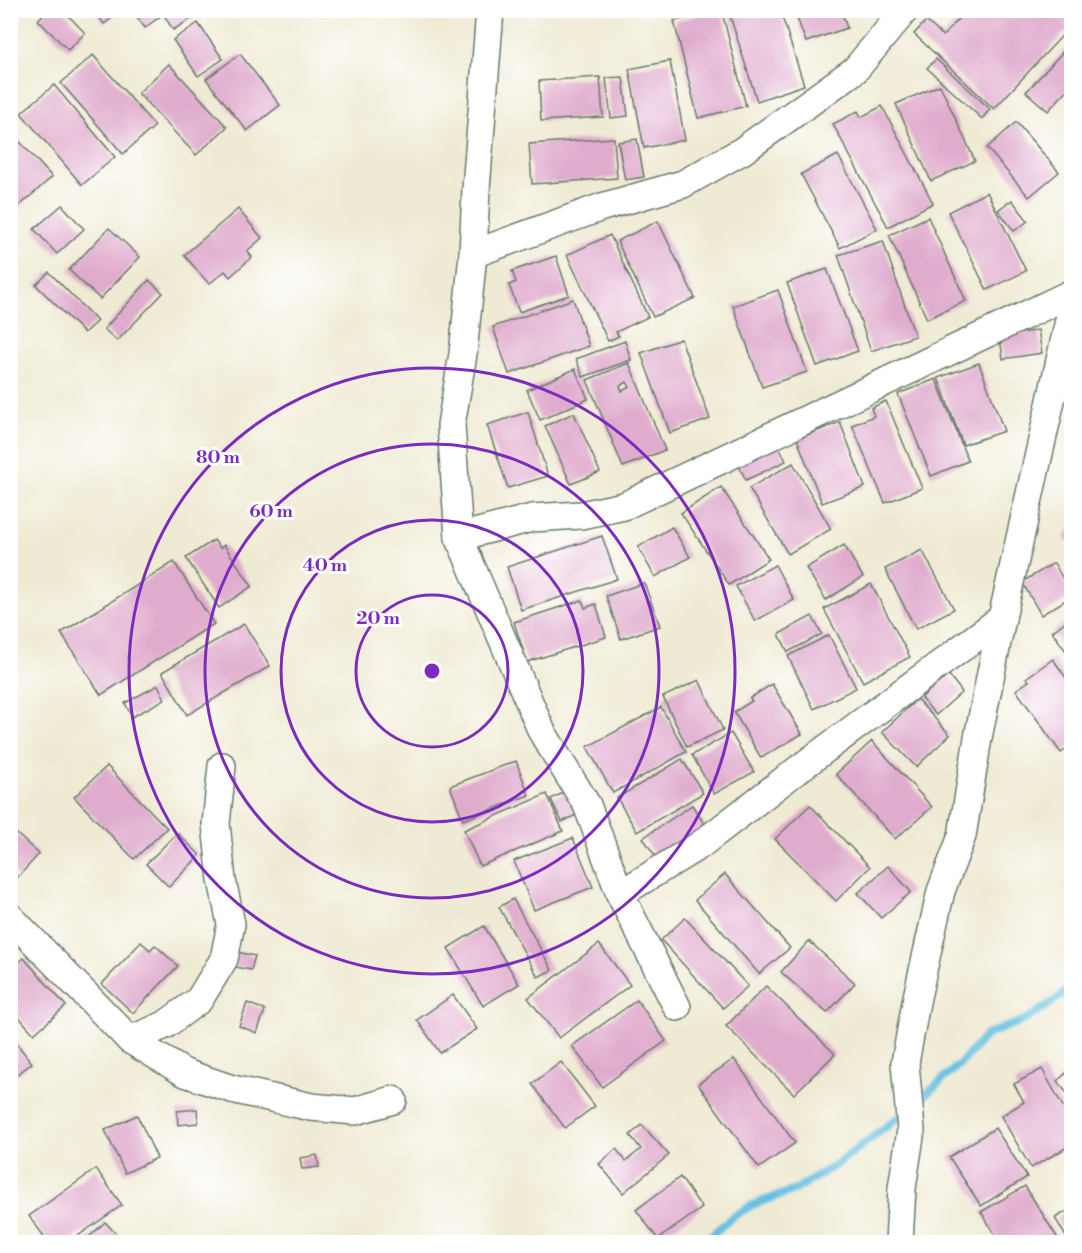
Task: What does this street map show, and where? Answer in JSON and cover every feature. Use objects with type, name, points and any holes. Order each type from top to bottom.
[{"type":"street","points":[[490,10],[473,254],[463,354],[451,425],[459,537],[542,732],[587,805],[620,894],[677,1007]]},
{"type":"street","points":[[473,254],[602,207],[683,184],[742,151],[855,70],[905,10]]},
{"type":"street","points":[[459,537],[532,518],[581,515],[624,506],[1071,293]]},
{"type":"street","points":[[899,1242],[902,1188],[911,1130],[905,1063],[925,954],[941,891],[962,836],[978,738],[1002,618],[1068,344],[1071,307]]},
{"type":"street","points":[[620,894],[700,845],[1002,618]]},
{"type":"street","points":[[130,1040],[165,1025],[199,1000],[224,959],[231,924],[222,880],[216,824],[222,766]]},
{"type":"street","points":[[10,917],[130,1040],[185,1073],[231,1089],[311,1107],[355,1111],[393,1100]]},
{"type":"building","points":[[47,10],[63,10],[85,33],[68,50],[38,20]]},
{"type":"building","points":[[94,10],[122,10],[104,24]]},
{"type":"building","points":[[132,10],[160,10],[163,14],[145,28]]},
{"type":"building","points":[[161,10],[206,10],[173,30]]},
{"type":"building","points":[[748,10],[780,10],[804,85],[757,101],[730,16]]},
{"type":"building","points":[[794,10],[841,10],[847,28],[806,42]]},
{"type":"building","points":[[966,10],[1071,10],[1071,26],[994,109],[914,34],[926,21],[943,36]]},
{"type":"building","points":[[716,11],[718,17],[723,16],[746,106],[698,118],[674,21]]},
{"type":"building","points":[[198,23],[223,59],[198,76],[173,40]]},
{"type":"building","points":[[1070,44],[1071,86],[1048,111],[1026,92]]},
{"type":"building","points":[[240,54],[280,105],[247,131],[206,79]]},
{"type":"building","points":[[93,55],[155,126],[123,154],[61,83]]},
{"type":"building","points":[[936,59],[990,109],[982,119],[927,68]]},
{"type":"building","points":[[670,61],[685,140],[644,148],[629,69]]},
{"type":"building","points":[[169,64],[227,127],[196,155],[138,93]]},
{"type":"building","points":[[600,77],[603,117],[541,121],[539,81]]},
{"type":"building","points":[[623,77],[628,116],[611,118],[606,78]]},
{"type":"building","points":[[54,85],[115,157],[82,185],[21,113]]},
{"type":"building","points":[[940,85],[975,161],[931,181],[896,104]]},
{"type":"building","points":[[882,106],[933,203],[888,227],[833,124],[858,111],[861,117]]},
{"type":"building","points":[[1016,122],[1059,172],[1029,197],[987,148]]},
{"type":"building","points":[[10,131],[52,177],[17,208],[10,200]]},
{"type":"building","points":[[614,138],[617,178],[532,184],[529,144]]},
{"type":"building","points":[[637,139],[644,177],[625,180],[618,142]]},
{"type":"building","points":[[838,155],[877,229],[840,248],[801,174]]},
{"type":"building","points":[[987,192],[1026,271],[987,290],[948,212]]},
{"type":"building","points":[[1012,200],[1028,221],[1014,231],[998,210]]},
{"type":"building","points":[[62,205],[84,229],[57,254],[34,229]]},
{"type":"building","points":[[238,209],[262,238],[247,251],[252,257],[230,277],[225,271],[209,284],[184,255]]},
{"type":"building","points":[[928,217],[966,301],[927,319],[889,235]]},
{"type":"building","points":[[658,221],[695,298],[653,317],[617,241]]},
{"type":"building","points":[[109,228],[140,257],[100,299],[69,270]]},
{"type":"building","points":[[610,235],[648,317],[616,332],[619,336],[608,341],[567,255]]},
{"type":"building","points":[[883,241],[915,336],[871,351],[838,255]]},
{"type":"building","points":[[556,256],[569,295],[519,312],[509,285],[516,282],[512,271]]},
{"type":"building","points":[[827,269],[858,351],[817,366],[787,283]]},
{"type":"building","points":[[49,272],[97,321],[84,333],[36,285]]},
{"type":"building","points":[[149,280],[163,293],[117,341],[104,329]]},
{"type":"building","points":[[778,290],[807,372],[762,387],[733,306]]},
{"type":"building","points":[[573,299],[589,346],[509,374],[493,327]]},
{"type":"building","points":[[1038,330],[1042,353],[1003,359],[1000,337]]},
{"type":"building","points":[[681,339],[710,419],[670,433],[641,353]]},
{"type":"building","points":[[625,341],[631,360],[583,377],[576,359]]},
{"type":"building","points":[[629,363],[665,450],[623,467],[587,380]],"holes":[[[627,382],[630,387],[622,391],[620,386]]]},
{"type":"building","points":[[979,363],[1004,431],[963,445],[938,378]]},
{"type":"building","points":[[575,369],[588,399],[540,420],[527,390]]},
{"type":"building","points":[[936,379],[968,461],[931,476],[898,394]]},
{"type":"building","points":[[886,401],[922,488],[885,503],[852,425],[874,416],[871,408]]},
{"type":"building","points":[[528,412],[548,476],[508,488],[487,425]]},
{"type":"building","points":[[574,413],[600,472],[571,484],[545,426]]},
{"type":"building","points":[[840,422],[865,487],[822,503],[797,439]]},
{"type":"building","points":[[777,443],[786,461],[746,480],[737,462]]},
{"type":"building","points":[[793,463],[831,529],[788,554],[749,488]]},
{"type":"building","points":[[721,487],[769,559],[729,585],[681,513]]},
{"type":"building","points":[[672,527],[690,557],[655,577],[638,547]]},
{"type":"building","points":[[1071,527],[1071,543],[1064,538]]},
{"type":"building","points":[[602,536],[617,579],[521,610],[507,567]]},
{"type":"building","points":[[214,540],[220,548],[224,545],[252,586],[219,608],[186,558]]},
{"type":"building","points":[[844,545],[863,577],[826,600],[806,568]]},
{"type":"building","points":[[922,550],[954,609],[916,629],[885,569]]},
{"type":"building","points":[[174,562],[214,624],[101,695],[61,633]]},
{"type":"building","points":[[1054,563],[1071,597],[1041,615],[1022,582]]},
{"type":"building","points":[[775,565],[794,600],[755,621],[736,586]]},
{"type":"building","points":[[644,583],[660,626],[621,639],[606,596]]},
{"type":"building","points":[[871,584],[910,657],[863,682],[824,609]]},
{"type":"building","points":[[582,600],[585,608],[596,604],[606,637],[527,662],[514,622]]},
{"type":"building","points":[[812,616],[822,634],[788,652],[779,634]]},
{"type":"building","points":[[1071,617],[1071,658],[1052,632]]},
{"type":"building","points":[[244,624],[270,666],[187,715],[162,672]]},
{"type":"building","points":[[829,635],[856,688],[814,709],[788,656]]},
{"type":"building","points":[[1053,659],[1071,685],[1071,746],[1061,753],[1016,690],[1029,681],[1026,678]]},
{"type":"building","points":[[948,674],[962,692],[936,715],[921,698]]},
{"type":"building","points":[[699,680],[723,730],[687,747],[663,697]]},
{"type":"building","points":[[772,684],[802,734],[761,758],[734,712],[752,701],[750,698]]},
{"type":"building","points":[[158,685],[165,699],[132,717],[125,703]]},
{"type":"building","points":[[917,699],[950,735],[916,767],[882,732]]},
{"type":"building","points":[[661,707],[686,752],[613,793],[587,747]]},
{"type":"building","points":[[731,733],[754,772],[714,794],[692,755]]},
{"type":"building","points":[[872,741],[932,807],[895,839],[836,774]]},
{"type":"building","points":[[682,759],[703,793],[637,832],[617,798]]},
{"type":"building","points":[[516,761],[529,795],[463,820],[450,786]]},
{"type":"building","points":[[107,766],[167,828],[134,859],[74,797]]},
{"type":"building","points":[[565,792],[576,815],[562,822],[551,799]]},
{"type":"building","points":[[547,794],[563,831],[480,866],[464,830]]},
{"type":"building","points":[[692,805],[709,831],[660,863],[643,838]]},
{"type":"building","points":[[810,805],[870,867],[836,901],[775,839]]},
{"type":"building","points":[[177,833],[200,855],[169,887],[146,864]]},
{"type":"building","points":[[17,834],[39,854],[18,877],[10,870],[10,841]]},
{"type":"building","points":[[573,838],[593,887],[534,910],[514,861]]},
{"type":"building","points":[[888,866],[911,892],[881,918],[858,893]]},
{"type":"building","points":[[725,874],[790,948],[759,974],[695,900]]},
{"type":"building","points":[[513,899],[552,970],[538,977],[499,907]]},
{"type":"building","points":[[685,918],[748,986],[723,1008],[661,940]]},
{"type":"building","points":[[484,926],[519,984],[483,1006],[448,948]]},
{"type":"building","points":[[809,941],[855,983],[827,1013],[781,972]]},
{"type":"building","points":[[141,942],[150,950],[155,945],[178,966],[133,1013],[102,984]]},
{"type":"building","points":[[599,944],[630,985],[559,1038],[528,998]]},
{"type":"building","points":[[238,952],[255,956],[251,970],[235,967]]},
{"type":"building","points":[[24,958],[66,1006],[34,1034],[10,1007],[10,970]]},
{"type":"building","points":[[766,986],[835,1054],[794,1094],[726,1026]]},
{"type":"building","points":[[453,995],[477,1029],[440,1053],[417,1020]]},
{"type":"building","points":[[637,1000],[666,1041],[602,1087],[572,1046]]},
{"type":"building","points":[[247,1003],[265,1010],[257,1033],[239,1026]]},
{"type":"building","points":[[10,1035],[32,1063],[10,1080]]},
{"type":"building","points":[[734,1059],[795,1143],[759,1168],[698,1084]]},
{"type":"building","points":[[561,1062],[595,1106],[565,1128],[532,1084]]},
{"type":"building","points":[[1042,1069],[1071,1121],[1071,1145],[1031,1168],[1001,1116],[1024,1102],[1014,1084]]},
{"type":"building","points":[[1071,1069],[1071,1098],[1057,1081]]},
{"type":"building","points":[[197,1109],[198,1123],[178,1125],[177,1111]]},
{"type":"building","points":[[137,1115],[157,1158],[125,1173],[105,1130]]},
{"type":"building","points":[[642,1125],[669,1155],[623,1193],[599,1164],[616,1149],[626,1161],[641,1149],[630,1135]]},
{"type":"building","points":[[995,1128],[1027,1177],[981,1206],[949,1157]]},
{"type":"building","points":[[317,1155],[319,1167],[302,1169],[300,1158]]},
{"type":"building","points":[[96,1169],[122,1205],[69,1242],[48,1242],[29,1216]]},
{"type":"building","points":[[680,1177],[702,1208],[658,1239],[636,1210]]},
{"type":"building","points":[[1025,1186],[1060,1242],[1000,1242],[981,1212]]},
{"type":"building","points":[[1071,1209],[1071,1242],[1069,1242],[1055,1218]]},
{"type":"building","points":[[105,1222],[123,1241],[84,1242]]},
{"type":"waterway","points":[[915,1104],[962,1062],[986,1035],[1027,1019],[1072,986]]},
{"type":"waterway","points":[[703,1242],[731,1218],[752,1205],[795,1190],[840,1162],[903,1114]]}]
